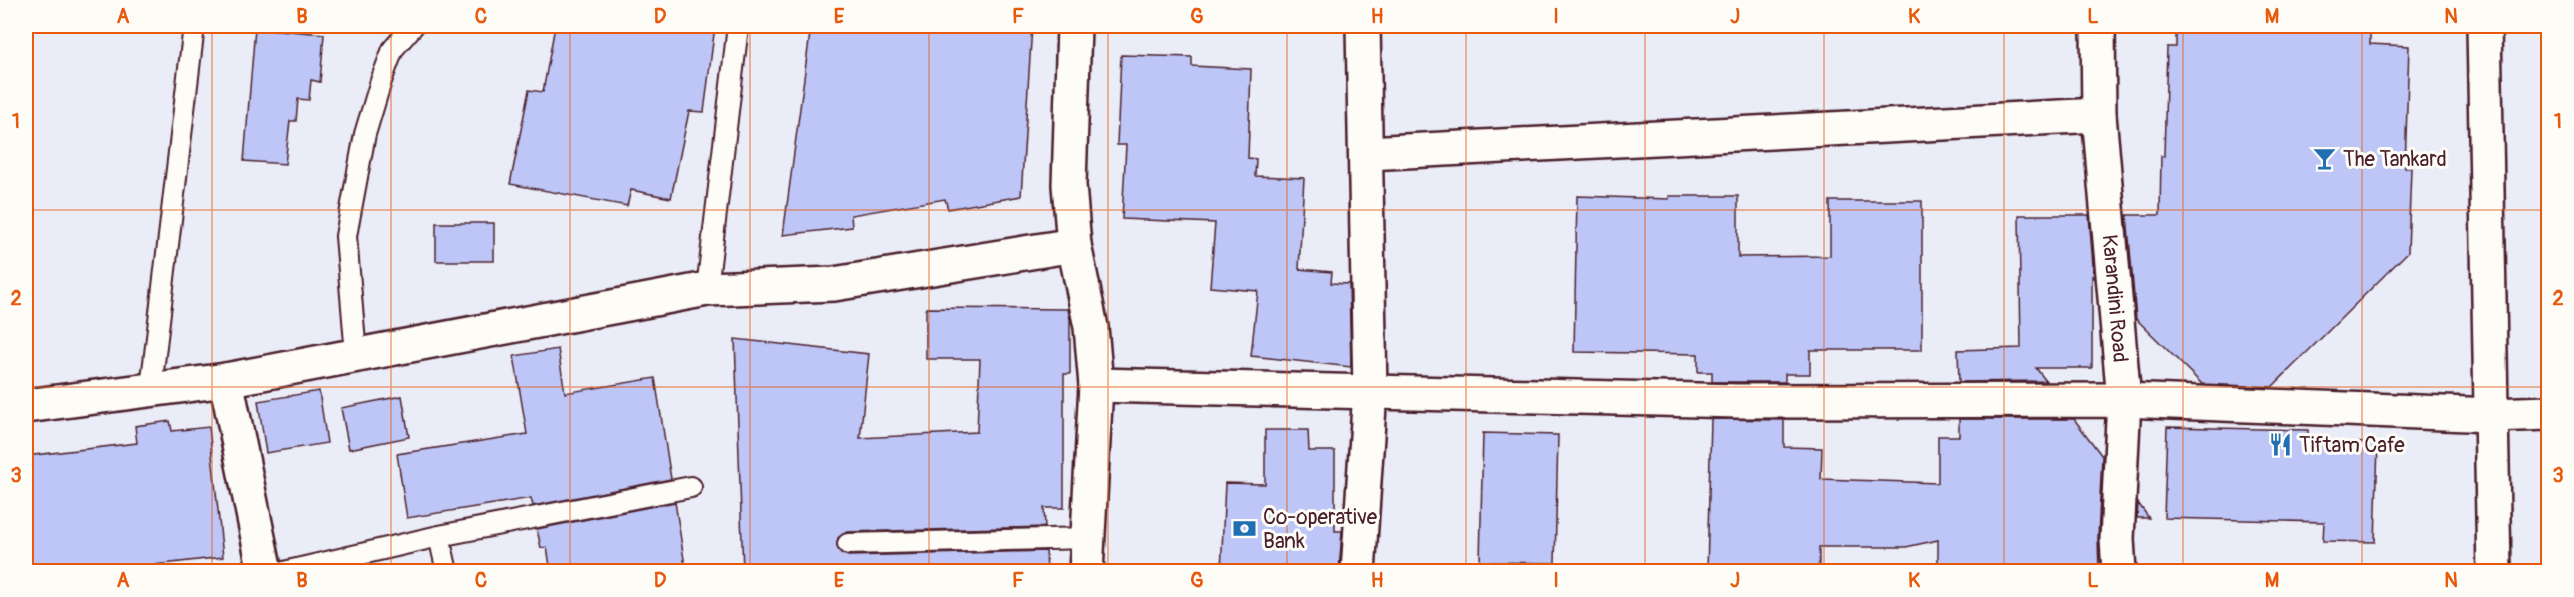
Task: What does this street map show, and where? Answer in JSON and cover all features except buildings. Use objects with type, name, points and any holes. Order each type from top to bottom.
[{"type":"street","points":[[1074,26],[1069,185],[1074,245],[1091,327],[1096,385],[1086,572]]},
{"type":"street","points":[[1358,572],[1370,391],[1364,26]]},
{"type":"street","name":"Karandini Road","points":[[2098,26],[2099,115],[2124,400],[2117,539],[2119,572]]},
{"type":"street","points":[[2484,26],[2494,572]]},
{"type":"street","points":[[1367,153],[2099,115]]},
{"type":"street","points":[[26,406],[226,380],[707,290],[834,284],[1074,245]]},
{"type":"street","points":[[226,380],[265,572]]},
{"type":"street","points":[[1096,385],[1738,401],[2124,400],[2492,416],[2548,413]]},
{"type":"lane","points":[[151,388],[194,26]]},
{"type":"lane","points":[[356,355],[346,236],[365,134],[381,81],[393,49],[412,26]]},
{"type":"lane","points":[[707,290],[738,26]]},
{"type":"lane","points":[[284,572],[439,536],[691,487]]},
{"type":"lane","points":[[439,536],[447,572]]},
{"type":"lane","points":[[848,544],[1088,538]]},
{"type":"place","name":"The Tankard","points":[[2325,159]]},
{"type":"place","name":"Tiftam Cafe","points":[[2281,445]]},
{"type":"place","name":"Co-operative Bank","points":[[1245,529]]}]
